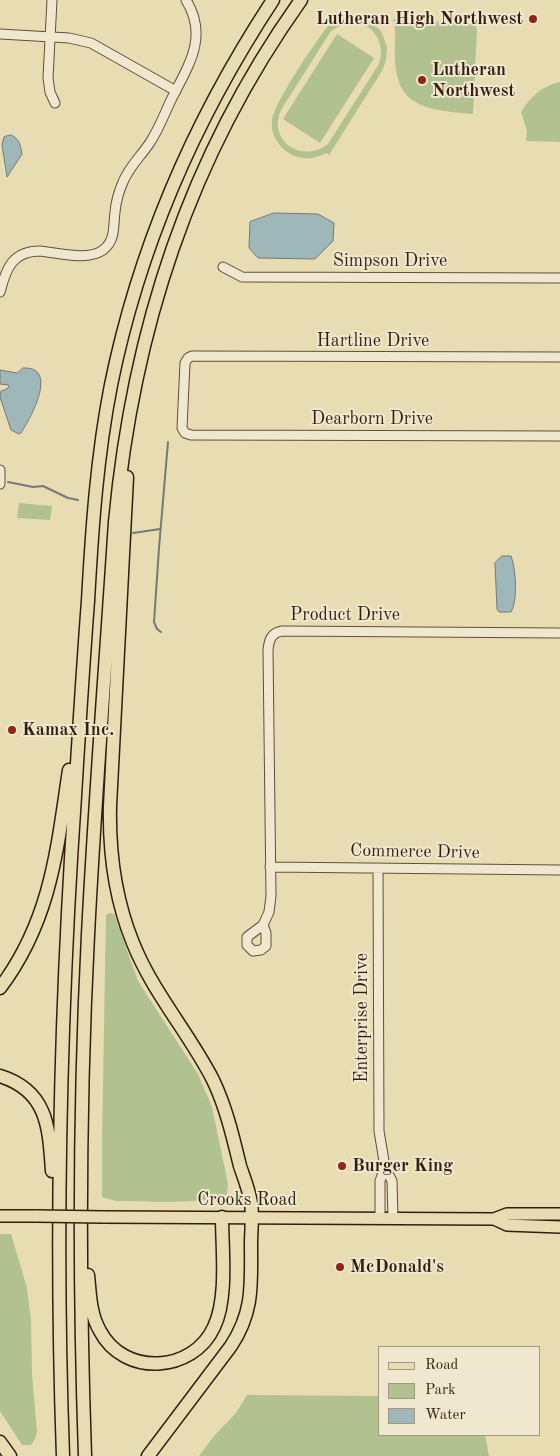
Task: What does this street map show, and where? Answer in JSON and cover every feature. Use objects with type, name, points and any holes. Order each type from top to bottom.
[{"type":"highway","points":[[63,1456],[58,1242],[64,977],[82,678],[98,472],[112,381],[130,308],[159,222],[190,146],[228,74],[274,0]]},
{"type":"highway","points":[[85,1456],[81,1200],[86,998],[95,808],[118,486],[124,439],[150,319],[162,278],[196,186],[239,99],[301,0]]},
{"type":"highway","points":[[135,383],[125,513],[110,798],[110,835],[113,871],[123,916],[139,957],[164,1003],[207,1070],[219,1094],[249,1195],[251,1217],[251,1293],[242,1327],[231,1346],[148,1456]]},
{"type":"highway","points":[[0,988],[27,945],[42,911],[50,886],[82,678]]},
{"type":"highway","points":[[0,1076],[14,1082],[30,1093],[40,1105],[46,1120],[50,1140],[58,1242]]},
{"type":"highway","points":[[81,1200],[91,1306],[96,1323],[103,1337],[120,1353],[133,1360],[149,1364],[166,1364],[189,1355],[201,1346],[214,1327],[220,1311],[222,1293],[222,1217]]},
{"type":"highway","points":[[0,1442],[10,1456]]},
{"type":"main road","name":"Crooks Road","points":[[494,1220],[507,1214],[560,1214]]},
{"type":"main road","name":"Crooks Road","points":[[0,1216],[494,1220],[507,1225],[560,1227]]},
{"type":"street","points":[[52,0],[48,83],[55,103]]},
{"type":"street","points":[[0,292],[8,266],[26,253],[40,251],[87,256],[98,253],[106,248],[113,237],[116,205],[123,180],[152,139],[192,58],[196,41],[195,21],[186,0]]},
{"type":"street","points":[[0,34],[79,39],[91,43],[176,91]]},
{"type":"street","name":"Simpson Drive","points":[[223,267],[242,277],[560,278]]},
{"type":"street","name":"Hartline Drive","points":[[185,433],[182,428],[185,363],[192,356],[560,357]]},
{"type":"street","name":"Dearborn Drive","points":[[185,433],[191,435],[560,436]]},
{"type":"street","points":[[0,470],[0,484]]},
{"type":"street","name":"Product Drive","points":[[270,866],[268,650],[270,638],[276,632],[282,630],[560,633]]},
{"type":"street","points":[[263,925],[269,912],[270,866]]},
{"type":"street","name":"Commerce Drive","points":[[270,866],[560,870]]},
{"type":"street","name":"Enterprise Drive","points":[[378,868],[379,1110],[384,1167],[380,1181],[380,1218]]},
{"type":"street","name":"Enterprise Drive","points":[[384,1167],[392,1181],[392,1218]]},
{"type":"green space","points":[[351,16],[368,20],[381,31],[387,47],[386,60],[382,71],[329,155],[326,153],[312,158],[294,156],[285,150],[276,139],[272,130],[274,113],[295,74],[321,35],[327,27],[340,19]],"holes":[[[351,22],[359,23],[372,30],[379,42],[381,49],[379,64],[328,144],[318,150],[308,151],[298,150],[290,146],[283,140],[279,131],[278,121],[281,110],[331,31]]]},
{"type":"green space","points":[[393,19],[473,24],[477,28],[473,114],[431,108],[409,98],[402,88],[397,75]]},
{"type":"green space","points":[[337,34],[374,58],[320,143],[283,119]]},
{"type":"green space","points":[[560,82],[560,142],[526,141],[527,131],[521,112],[537,93],[548,86]]},
{"type":"green space","points":[[19,503],[52,506],[50,520],[17,518]]},
{"type":"green space","points":[[114,914],[138,981],[198,1074],[212,1107],[228,1184],[227,1194],[207,1200],[157,1202],[116,1201],[102,1197],[106,915]]},
{"type":"green space","points":[[0,1234],[11,1234],[27,1288],[31,1320],[32,1374],[37,1432],[31,1445],[22,1445],[0,1411]]},
{"type":"green space","points":[[247,1395],[378,1396],[378,1436],[485,1436],[489,1456],[199,1456],[214,1436],[236,1413]]},
{"type":"water","points":[[11,135],[18,140],[22,154],[7,177],[2,145],[4,137]]},
{"type":"water","points":[[274,213],[318,214],[334,223],[333,241],[315,259],[258,258],[249,248],[250,222]]},
{"type":"water","points":[[23,368],[34,370],[40,375],[41,384],[35,406],[19,434],[11,430],[0,397],[1,391],[9,386],[0,384],[0,370],[17,373]]},
{"type":"water","points":[[502,556],[511,556],[514,569],[516,584],[515,600],[511,612],[499,612],[497,609],[495,563]]},
{"type":"waterway","points":[[161,632],[157,629],[154,622],[168,442]]},
{"type":"waterway","points":[[8,482],[33,487],[43,486],[68,498],[78,500]]},
{"type":"waterway","points":[[133,533],[160,529]]},
{"type":"place","name":"Lutheran High Northwest","points":[[533,19]]},
{"type":"place","name":"Lutheran Northwest","points":[[422,80]]},
{"type":"place","name":"Kamax Inc.","points":[[12,730]]},
{"type":"place","name":"Burger King","points":[[342,1166]]},
{"type":"place","name":"McDonald's","points":[[340,1267]]}]
